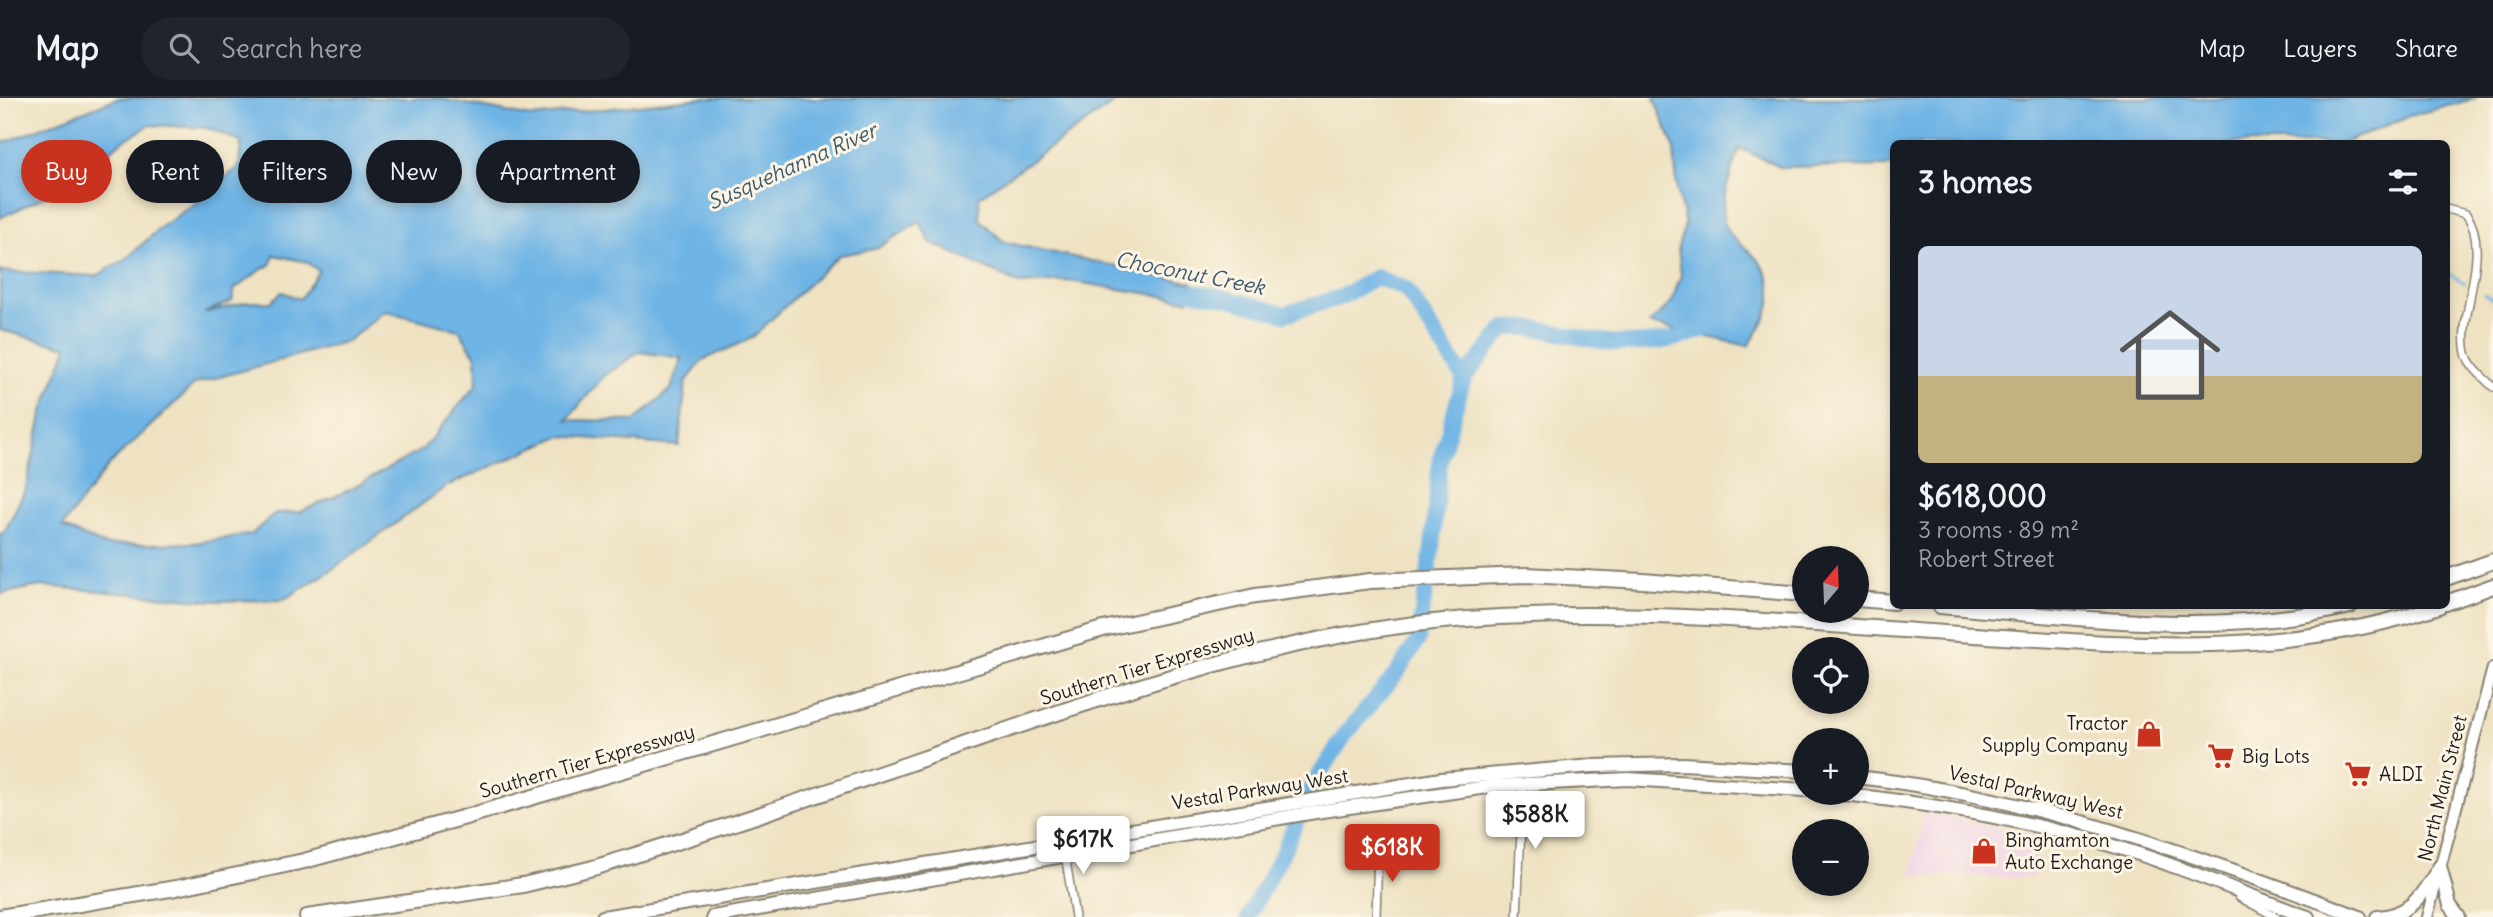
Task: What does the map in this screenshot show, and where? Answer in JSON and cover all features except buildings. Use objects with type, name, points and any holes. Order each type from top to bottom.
[{"type":"highway","points":[[2450,577],[2493,561]]},
{"type":"highway","name":"Southern Tier Expressway","points":[[1,917],[176,888],[304,861],[462,818],[1103,629],[1255,596],[1370,581],[1471,576],[1643,580],[1792,593]]},
{"type":"highway","points":[[2450,602],[2491,587]]},
{"type":"highway","points":[[1869,599],[1890,602]]},
{"type":"highway","points":[[1979,609],[2150,622],[2211,622],[2273,618],[2331,609]]},
{"type":"highway","name":"Southern Tier Expressway","points":[[307,917],[523,885],[593,869],[1195,668],[1368,631],[1466,619],[1630,615],[2110,644],[2214,646],[2308,638],[2397,619],[2429,609]]},
{"type":"main road","name":"Vestal Parkway West","points":[[603,917],[1441,779],[1592,766],[1683,764],[1792,770]]},
{"type":"main road","name":"Vestal Parkway West","points":[[713,917],[1066,858],[1315,812],[1524,783],[1628,779],[1792,789]]},
{"type":"main road","name":"Vestal Parkway West","points":[[1869,779],[2001,800],[2117,830],[2360,917]]},
{"type":"main road","name":"Vestal Parkway West","points":[[1869,797],[1918,803],[2018,822],[2173,865],[2308,917]]},
{"type":"main road","points":[[2376,917],[2396,915],[2411,907],[2440,866]]},
{"type":"main road","points":[[2440,866],[2450,905],[2459,917]]},
{"type":"street","points":[[2450,210],[2466,214],[2471,223],[2476,253],[2465,334],[2466,354],[2493,387]]},
{"type":"street","name":"North Main Street","points":[[2427,917],[2493,668]]},
{"type":"street","points":[[1517,917],[1524,783]]},
{"type":"street","points":[[1063,841],[1075,917]]},
{"type":"street","points":[[1376,917],[1378,850]]},
{"type":"street","points":[[2214,883],[2276,917]]},
{"type":"shaded area","points":[[1924,812],[2039,836],[2032,878],[1911,875]]},
{"type":"water","name":"Susquehanna River","points":[[118,98],[437,98],[532,117],[702,98],[1121,98],[979,197],[980,220],[1004,242],[1193,283],[1188,300],[1069,281],[1019,284],[930,242],[920,222],[875,249],[839,255],[752,338],[703,360],[686,382],[679,446],[560,436],[447,486],[330,571],[283,600],[214,601],[40,586],[0,594],[0,534],[5,531],[26,488],[43,411],[67,347],[0,330],[0,271],[96,276],[126,259],[160,228],[195,203],[224,203],[224,179],[238,167],[238,203],[352,203],[352,140],[238,141],[207,128],[150,125],[112,150],[112,140],[21,140],[21,203],[31,203],[0,218],[0,144]],"holes":[[[274,255],[307,262],[319,271],[300,299],[282,292],[271,302],[247,302],[204,313],[232,301],[235,288],[270,265]],[[385,311],[459,330],[476,357],[477,384],[423,449],[349,490],[300,512],[275,513],[252,534],[193,543],[105,545],[62,527],[109,465],[195,384],[348,341]],[[639,352],[682,358],[671,389],[634,421],[567,420],[603,377]]]},
{"type":"water","points":[[1654,98],[2478,98],[2409,116],[2351,140],[1890,140],[1890,166],[1780,167],[1739,148],[1726,188],[1724,219],[1730,234],[1749,251],[1767,274],[1771,297],[1764,321],[1748,346],[1649,324],[1671,303],[1681,275],[1678,247],[1685,225],[1677,189],[1674,147]]},
{"type":"waterway","points":[[2450,274],[2465,283]]},
{"type":"waterway","name":"Choconut Creek","points":[[1169,288],[1219,296],[1285,314],[1341,297],[1376,277],[1406,289],[1464,378],[1440,461],[1432,548],[1418,640],[1397,673],[1345,735],[1314,783],[1281,856],[1248,917]]},
{"type":"waterway","points":[[2485,294],[2493,300]]},
{"type":"waterway","name":"Choconut Creek","points":[[1464,378],[1505,328],[1535,329],[1604,342],[1642,343],[1687,335],[1709,327],[1710,323]]},
{"type":"place","name":"Tractor Supply Company","points":[[2149,734]]},
{"type":"place","name":"Big Lots","points":[[2221,756]]},
{"type":"place","name":"ALDI","points":[[2358,774]]},
{"type":"place","name":"Binghamton Auto Exchange","points":[[1984,851]]}]
